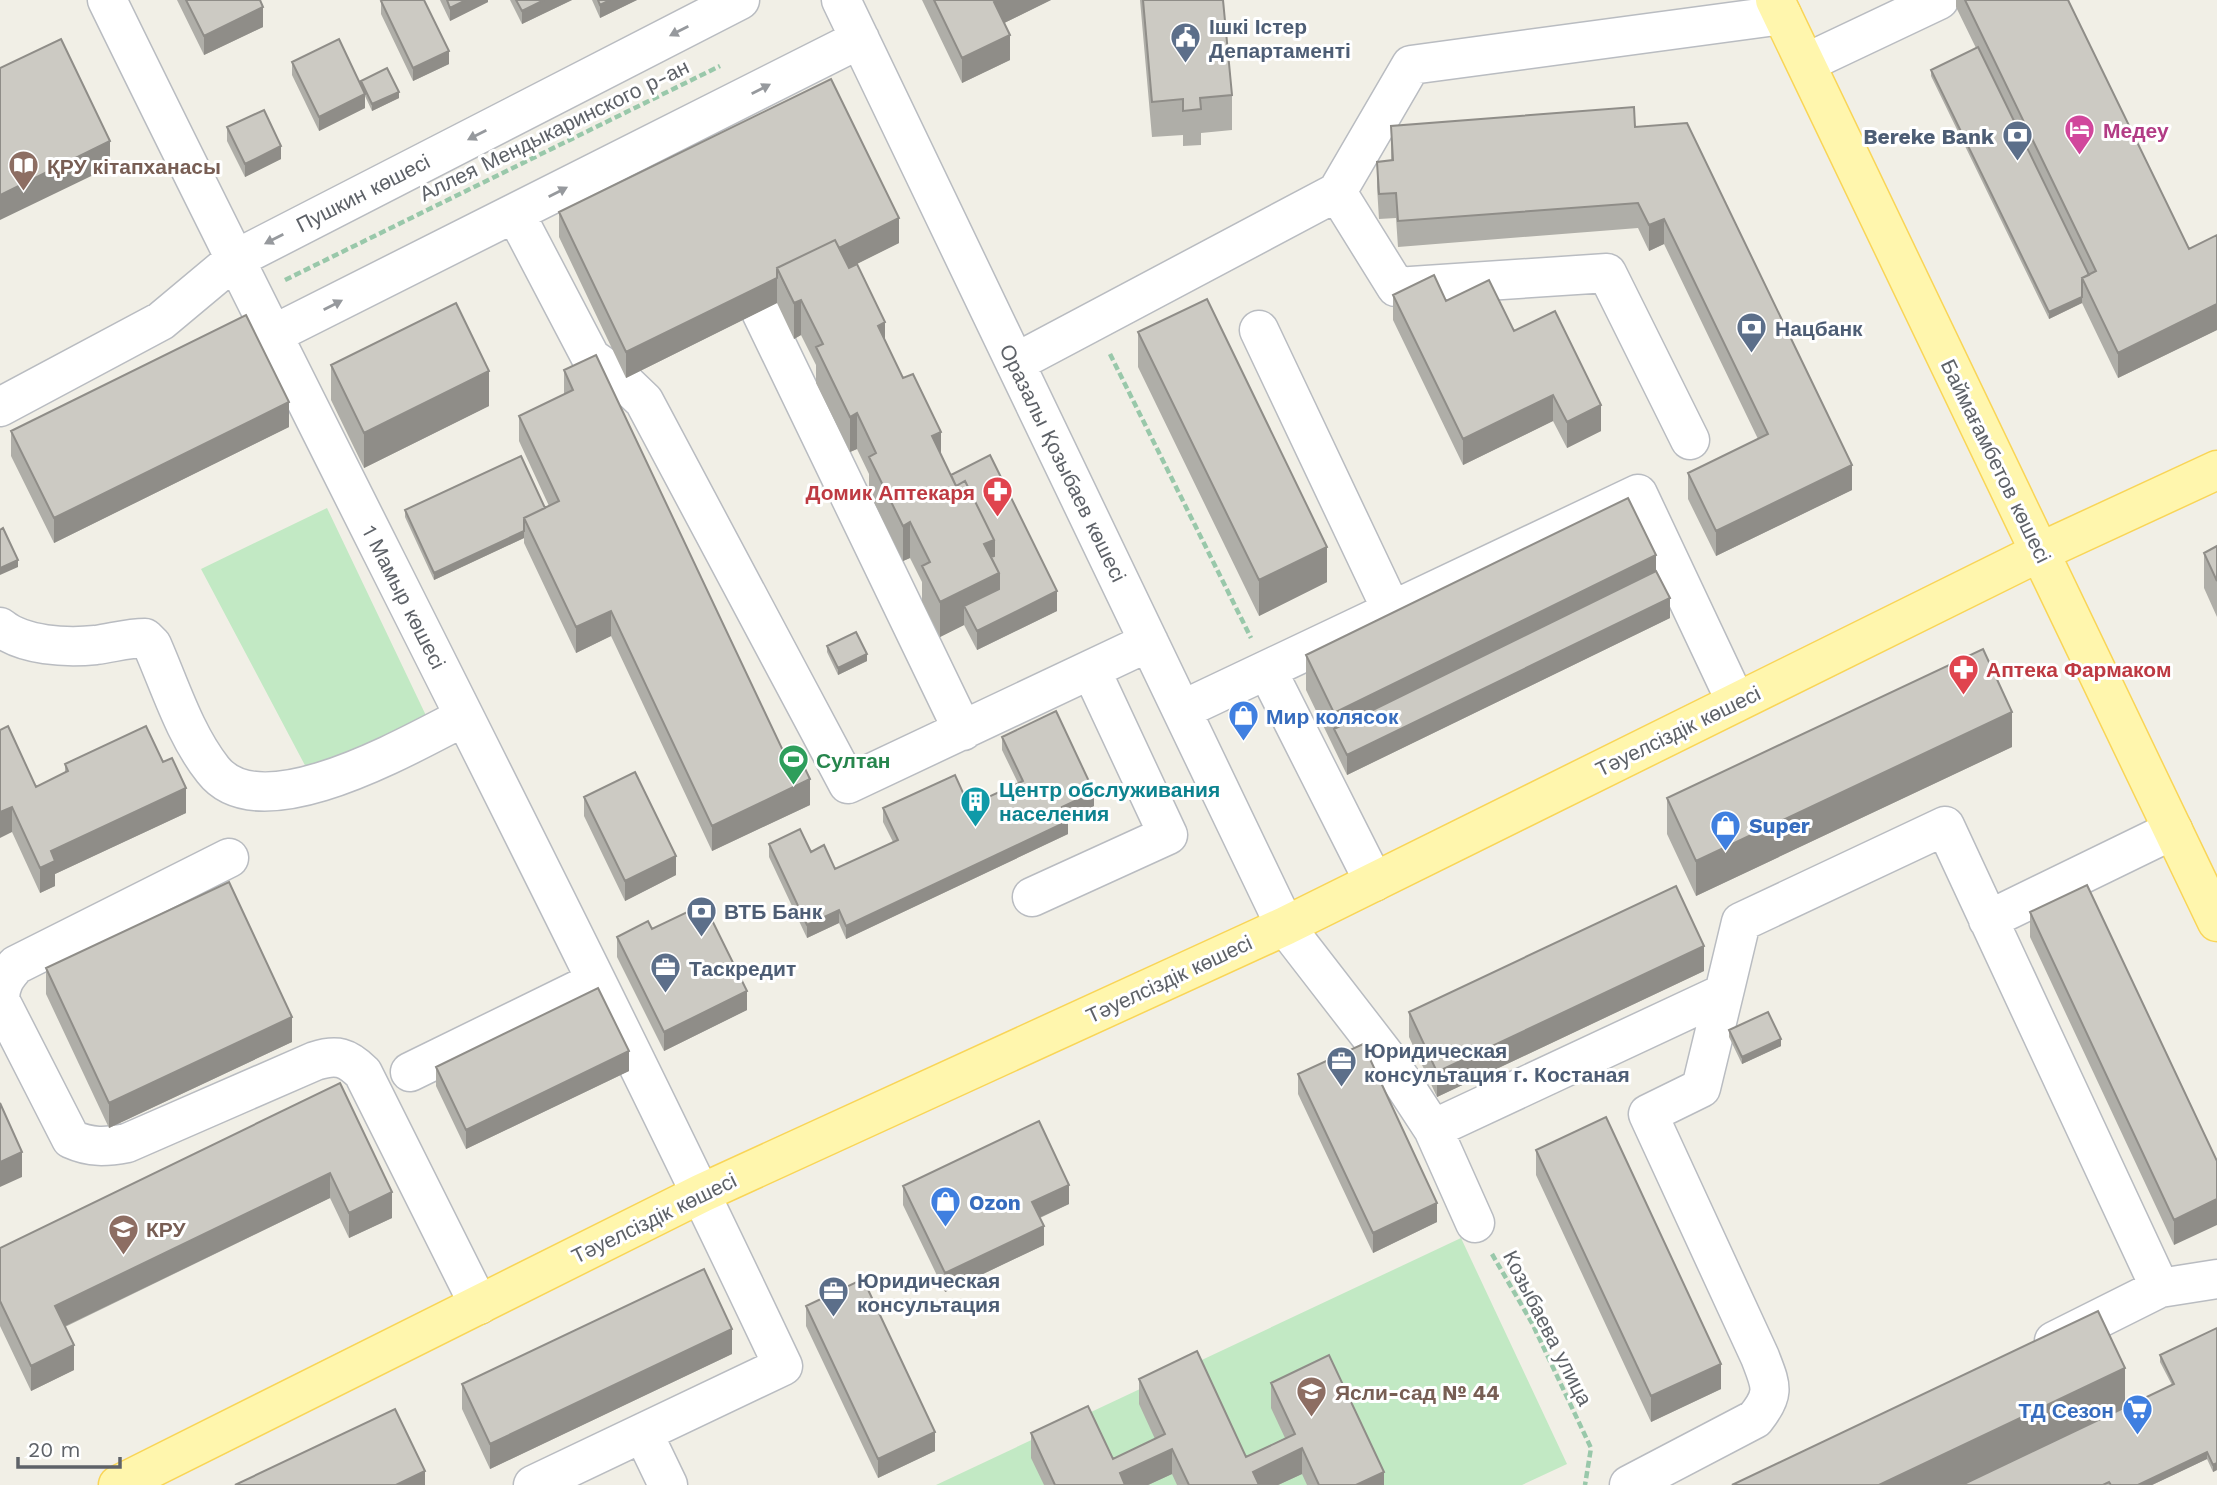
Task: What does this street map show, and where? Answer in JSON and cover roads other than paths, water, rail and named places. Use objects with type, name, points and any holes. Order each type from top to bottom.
[{"type":"main road","name":"Баймағамбетов көшесі","points":[[1778,8],[2217,922]]},
{"type":"main road","name":"Тәуелсіздік көшесі","points":[[118,1485],[702,1194],[1285,926],[2040,552],[2217,470]]},
{"type":"street","name":"1 Мамыр көшесі","points":[[107,0],[234,260],[702,1194],[783,1366],[643,1433]]},
{"type":"street","name":"Пушкин көшесі","points":[[0,407],[161,321],[234,260],[740,0]]},
{"type":"street","name":"Оразалы Қозыбаев көшесі","points":[[841,0],[1285,926],[1384,1054],[1433,1129],[1475,1223]]},
{"type":"street","points":[[1806,63],[1939,0]]},
{"type":"street","points":[[1015,363],[1337,192],[1411,65],[1778,8]]},
{"type":"street","points":[[272,335],[860,39]]},
{"type":"street","points":[[1337,192],[1396,288],[1607,273],[1690,440]]},
{"type":"street","points":[[515,213],[591,358],[620,378],[644,401],[848,784],[1149,642]]},
{"type":"street","points":[[761,312],[963,731]]},
{"type":"street","points":[[1259,330],[1392,611]]},
{"type":"street","points":[[1182,710],[1638,494],[1736,702]]},
{"type":"street","points":[[0,627],[12,637],[29,642],[94,645],[145,638],[152,645],[201,751],[214,772],[231,785],[250,790],[300,790],[368,765],[464,717]]},
{"type":"street","points":[[1032,897],[1168,835],[1091,670]]},
{"type":"street","points":[[1267,670],[1374,882]]},
{"type":"street","points":[[1629,1485],[1755,1419],[1769,1402],[1771,1385],[1648,1114],[1701,1088],[1741,922],[1945,825],[2160,1287]]},
{"type":"street","points":[[1989,920],[2173,830]]},
{"type":"street","points":[[229,858],[16,965],[5,977],[0,988],[1,1000],[71,1139],[87,1146],[104,1147],[127,1143],[315,1061],[333,1055],[349,1059],[363,1073],[479,1305]]},
{"type":"street","points":[[410,1072],[596,981]]},
{"type":"street","points":[[1433,1129],[1724,993]]},
{"type":"street","points":[[2024,1355],[2160,1287],[2217,1279]]},
{"type":"street","points":[[533,1485],[643,1433],[668,1485]]},
{"type":"place","name":"Ішкі Істер Департаменті","points":[[1186,65]]},
{"type":"place","name":"Медеу","points":[[2080,157]]},
{"type":"place","name":"Bereke Bank","points":[[2017,163]]},
{"type":"place","name":"ҚРУ кітапханасы","points":[[24,193]]},
{"type":"place","name":"Нацбанк","points":[[1752,355]]},
{"type":"place","name":"Домик Аптекаря","points":[[998,519]]},
{"type":"place","name":"Аптека Фармаком","points":[[1963,696]]},
{"type":"place","name":"Мир колясок","points":[[1243,743]]},
{"type":"place","name":"Султан","points":[[793,787]]},
{"type":"place","name":"Центр обслуживания населения","points":[[976,828]]},
{"type":"place","name":"Super","points":[[1726,852]]},
{"type":"place","name":"ВТБ Банк","points":[[701,938]]},
{"type":"place","name":"Таскредит","points":[[666,995]]},
{"type":"place","name":"Юридическая консультация г. Костаная","points":[[1341,1089]]},
{"type":"place","name":"Ozon","points":[[946,1229]]},
{"type":"place","name":"КРУ","points":[[123,1256]]},
{"type":"place","name":"Юридическая консультация","points":[[834,1319]]},
{"type":"place","name":"Ясли-сад № 44","points":[[1312,1419]]},
{"type":"place","name":"ТД Сезон","points":[[2137,1437]]}]
